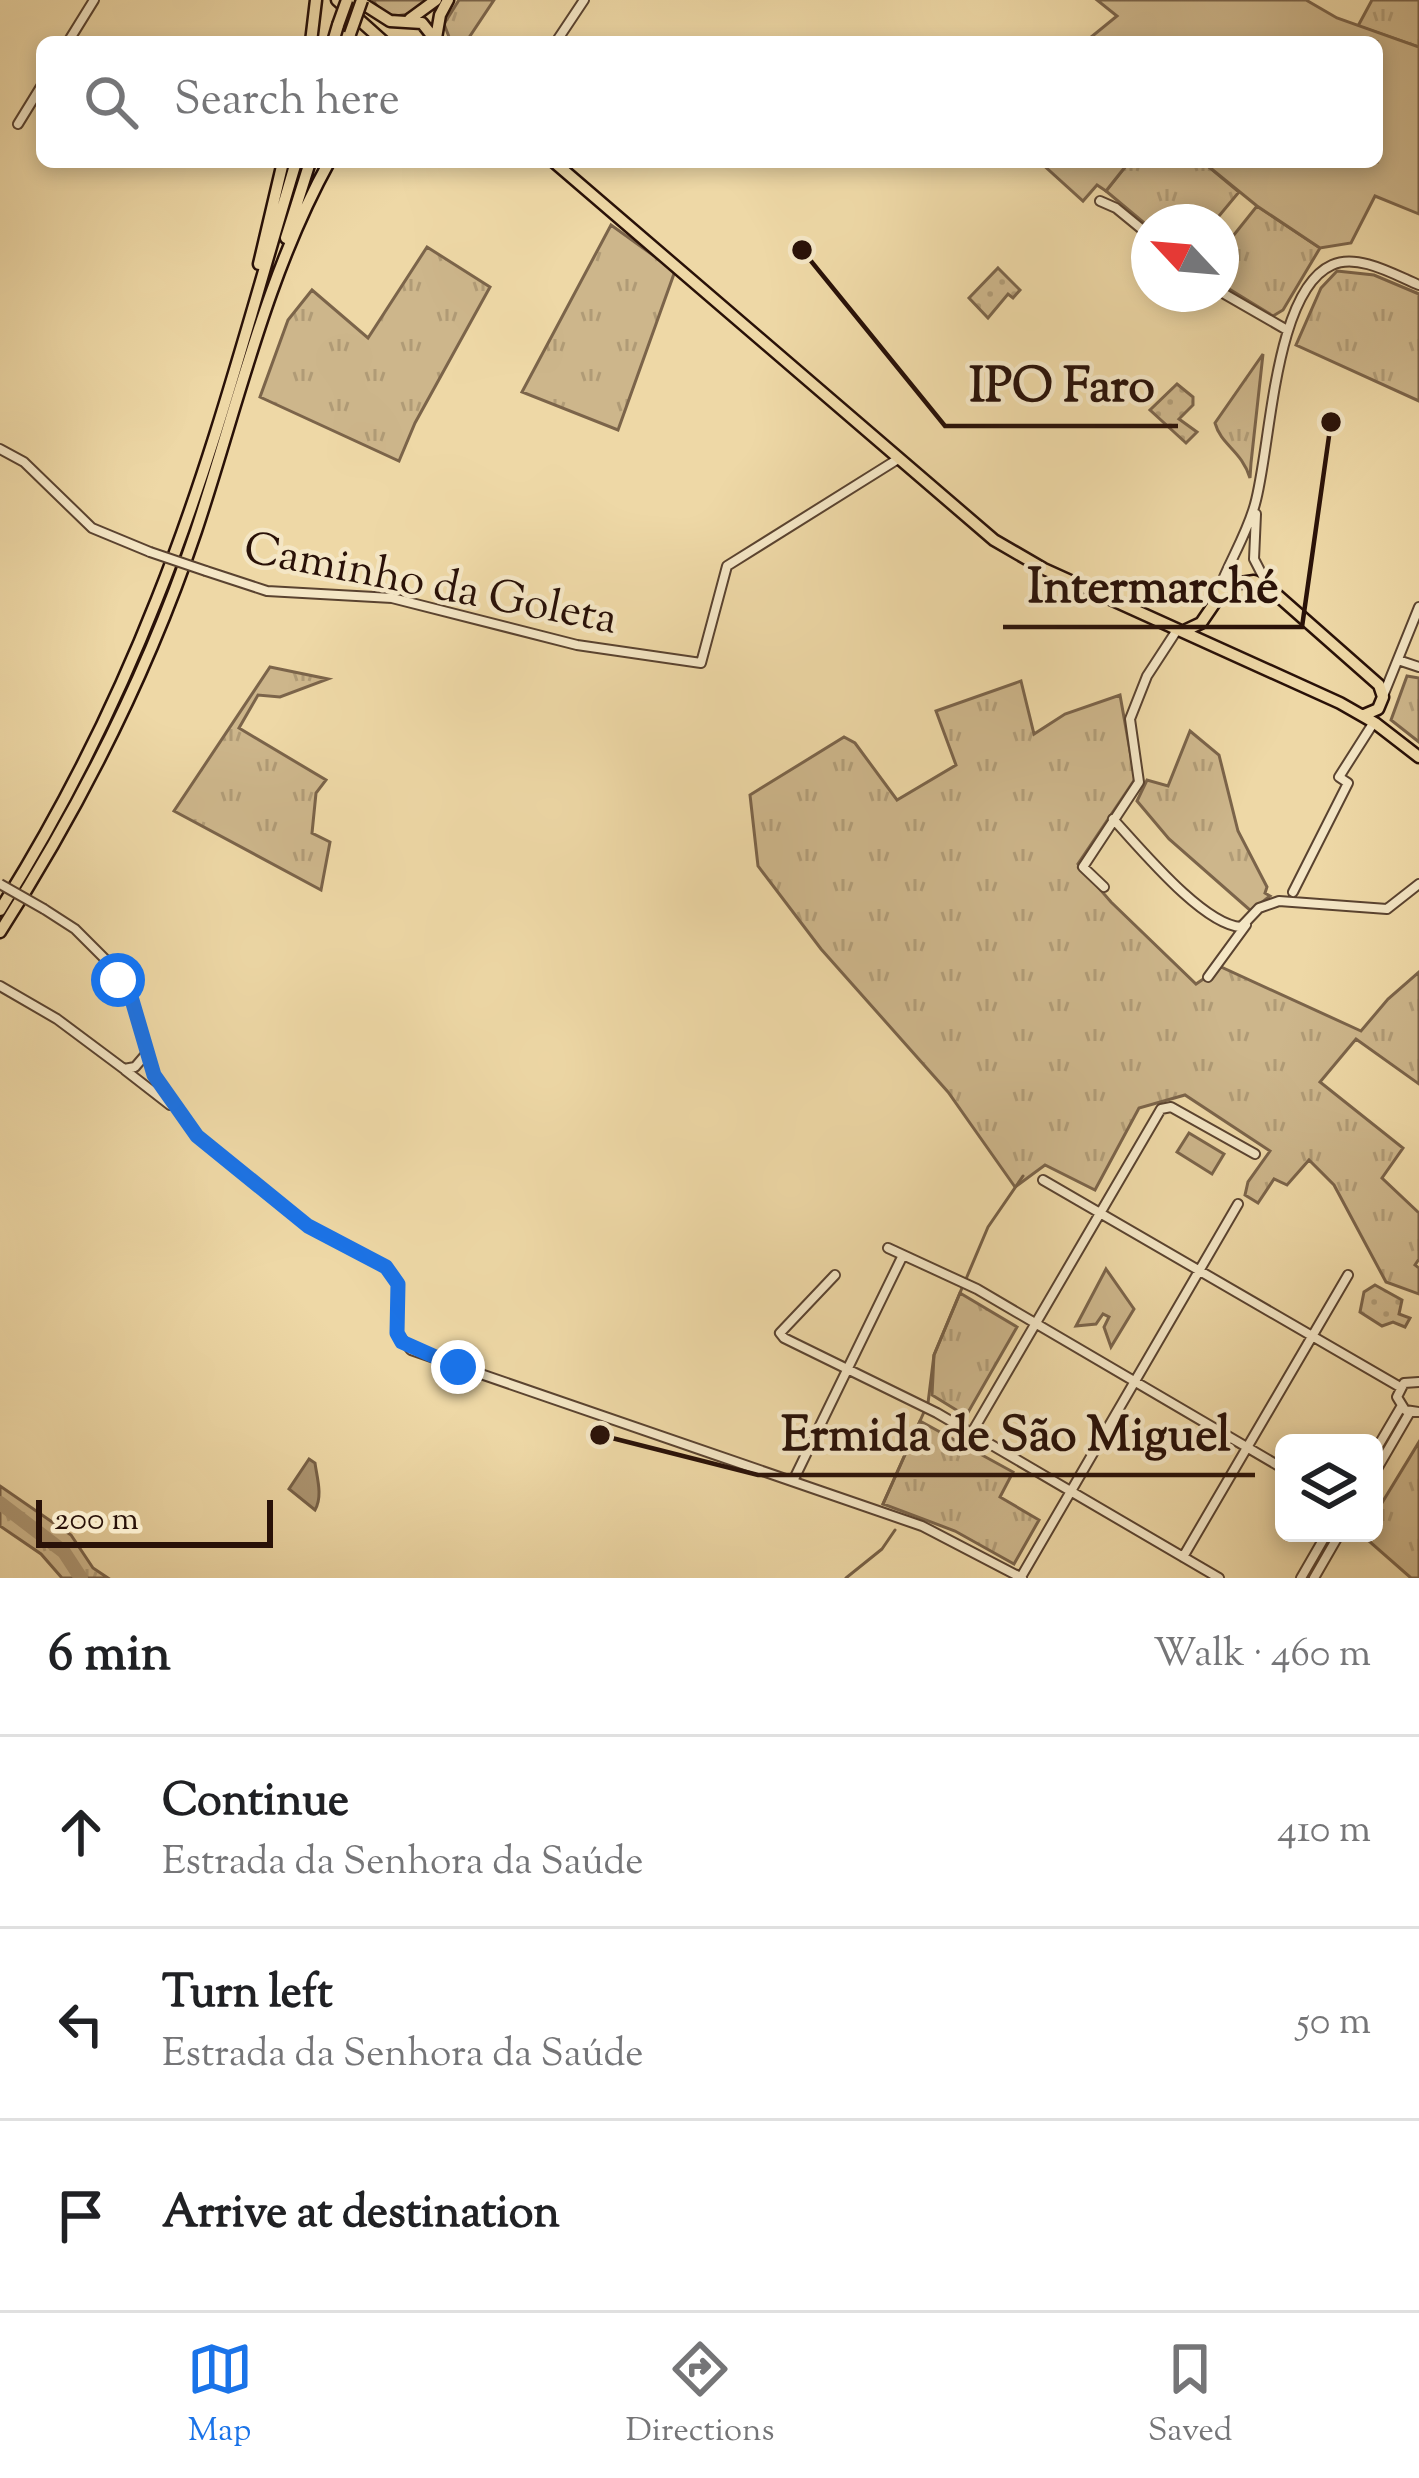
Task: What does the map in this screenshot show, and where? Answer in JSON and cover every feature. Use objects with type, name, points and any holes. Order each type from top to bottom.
[{"type":"main road","points":[[311,36],[316,0]]},
{"type":"main road","points":[[337,0],[378,36]]},
{"type":"main road","points":[[335,36],[347,0]]},
{"type":"main road","points":[[350,36],[360,0],[378,16],[422,22],[433,36]]},
{"type":"main road","points":[[390,36],[436,0]]},
{"type":"main road","points":[[437,36],[448,0]]},
{"type":"main road","points":[[214,432],[281,168]]},
{"type":"main road","points":[[0,910],[106,721],[159,595],[294,168]]},
{"type":"main road","points":[[250,363],[308,168]]},
{"type":"main road","points":[[0,932],[74,808],[141,673],[195,534],[294,234],[325,168]]},
{"type":"main road","points":[[558,168],[969,521],[1025,559],[1368,718],[1419,757]]},
{"type":"main road","points":[[1179,630],[1192,630],[1201,623],[1227,585],[1245,580],[1270,588],[1381,688],[1385,730]]},
{"type":"main road","points":[[1201,623],[1206,643]]},
{"type":"main road","points":[[1368,718],[1382,699]]},
{"type":"street","points":[[72,36],[94,0]]},
{"type":"street","points":[[560,36],[584,0]]},
{"type":"street","points":[[18,124],[36,95]]},
{"type":"street","points":[[1100,201],[1131,220]]},
{"type":"street","points":[[1270,588],[1254,559],[1256,501],[1287,330],[1318,275],[1334,263],[1354,261],[1419,285]]},
{"type":"street","points":[[1239,302],[1287,330]]},
{"type":"street","name":"Caminho da Goleta","points":[[0,449],[24,462],[92,528],[267,591],[392,598],[577,645],[701,664],[727,566],[898,459]]},
{"type":"street","points":[[1218,594],[1256,501]]},
{"type":"street","points":[[1382,699],[1419,607]]},
{"type":"street","points":[[1104,887],[1083,867],[1139,782],[1130,719],[1179,630]]},
{"type":"street","points":[[1367,674],[1385,674],[1397,662]]},
{"type":"street","points":[[1397,662],[1419,668]]},
{"type":"street","points":[[1293,892],[1348,783],[1339,776],[1368,718]]},
{"type":"street","points":[[1113,819],[1220,922],[1241,927],[1248,922]]},
{"type":"street","points":[[0,884],[75,929],[105,959],[132,1000],[154,1075],[197,1136],[308,1226],[386,1267],[398,1284],[397,1333],[411,1350],[922,1526],[1022,1578],[1238,1204]]},
{"type":"street","points":[[1208,977],[1259,908],[1279,901],[1387,909],[1419,884]]},
{"type":"street","points":[[0,986],[43,1010],[174,1107]]},
{"type":"street","points":[[124,1069],[134,1067],[147,1053]]},
{"type":"street","points":[[971,1434],[1161,1108],[1171,1107],[1255,1154]]},
{"type":"street","points":[[1043,1180],[1400,1387]]},
{"type":"street","points":[[887,1248],[974,1287],[1275,1464]]},
{"type":"street","points":[[793,1481],[904,1255]]},
{"type":"street","points":[[836,1275],[780,1333],[930,1410],[1220,1578]]},
{"type":"street","points":[[1183,1557],[1348,1275]]},
{"type":"street","points":[[1410,1410],[1397,1397],[1400,1387],[1418,1379]]},
{"type":"street","points":[[1383,1442],[1410,1410]]},
{"type":"street","points":[[1383,1458],[1410,1410]]},
{"type":"street","points":[[1300,1578],[1322,1542]]},
{"type":"street","points":[[1314,1578],[1335,1542]]},
{"type":"green space","points":[[373,0],[429,0],[414,11],[392,15]]},
{"type":"green space","points":[[459,0],[494,0],[470,36],[449,36],[444,24]]},
{"type":"green space","points":[[1097,0],[1306,0],[1337,18],[1419,47],[1419,214],[1375,196],[1351,243],[1320,248],[1210,168],[1383,168],[1383,36],[1092,36],[1117,16]]},
{"type":"green space","points":[[1372,0],[1419,0],[1419,47],[1358,26]]},
{"type":"green space","points":[[1047,168],[1124,168],[1106,191],[1097,185],[1083,201]]},
{"type":"green space","points":[[1124,168],[1210,168],[1239,192],[1229,204],[1131,204],[1131,212],[1106,191]]},
{"type":"green space","points":[[1257,206],[1320,248],[1283,310],[1273,316],[1239,295],[1239,228]]},
{"type":"green space","points":[[611,225],[675,271],[618,430],[522,392]]},
{"type":"green space","points":[[427,247],[490,287],[399,461],[260,397],[288,320],[312,290],[368,338]]},
{"type":"green space","points":[[998,268],[1020,290],[1013,298],[1008,294],[988,318],[969,298]]},
{"type":"green space","points":[[1337,271],[1374,275],[1419,294],[1419,401],[1296,345],[1321,288]]},
{"type":"green space","points":[[1263,354],[1250,478],[1215,423]]},
{"type":"green space","points":[[1177,384],[1193,397],[1193,405],[1179,419],[1197,432],[1186,443],[1150,410]]},
{"type":"green space","points":[[270,667],[328,679],[280,697],[258,695],[239,728],[326,780],[316,793],[312,833],[330,842],[321,890],[174,811]]},
{"type":"green space","points":[[1407,676],[1419,678],[1419,742],[1391,720]]},
{"type":"green space","points":[[1021,681],[1034,734],[1065,714],[1120,695],[1135,779],[1078,864],[1196,984],[1221,967],[1361,1031],[1419,972],[1419,1084],[1356,1039],[1320,1082],[1403,1148],[1382,1178],[1419,1213],[1415,1265],[1419,1294],[1386,1282],[1334,1185],[1309,1160],[1287,1185],[1274,1179],[1258,1203],[1245,1195],[1248,1182],[1270,1151],[1185,1095],[1139,1108],[1095,1190],[1045,1165],[1015,1187],[948,1092],[821,949],[758,866],[750,795],[844,737],[855,743],[897,800],[956,765],[936,711]]},
{"type":"green space","points":[[1190,731],[1219,755],[1238,831],[1267,887],[1265,893],[1270,896],[1251,911],[1169,839],[1137,801],[1147,780],[1168,786]]},
{"type":"green space","points":[[1189,1133],[1224,1154],[1212,1174],[1177,1152]]},
{"type":"green space","points":[[1106,1269],[1134,1309],[1111,1347],[1104,1327],[1109,1317],[1103,1314],[1096,1324],[1076,1326]]},
{"type":"green space","points":[[1375,1285],[1402,1300],[1399,1314],[1410,1318],[1405,1327],[1393,1322],[1382,1326],[1360,1312],[1364,1292]]},
{"type":"green space","points":[[960,1293],[1017,1327],[966,1416],[932,1395],[934,1355]]},
{"type":"green space","points":[[920,1421],[1013,1472],[1000,1497],[1039,1520],[1014,1564],[955,1531],[883,1504]]},
{"type":"green space","points":[[1419,1442],[1419,1578],[1411,1578],[1370,1542],[1383,1542],[1383,1501]]},
{"type":"green space","points":[[0,1486],[71,1535],[93,1568],[108,1578],[62,1578],[41,1554],[0,1526]]},
{"type":"shaded area","points":[[309,1459],[315,1463],[319,1487],[315,1510],[289,1489]]},
{"type":"waterway","points":[[966,1279],[988,1227],[1023,1176]]},
{"type":"waterway","points":[[928,1403],[934,1355],[962,1288]]},
{"type":"waterway","points":[[883,1504],[924,1412]]},
{"type":"waterway","points":[[0,1503],[64,1552],[81,1578]]},
{"type":"waterway","points":[[846,1578],[882,1549],[895,1530]]},
{"type":"place","name":"IPO Faro","points":[[802,250]]},
{"type":"place","name":"Intermarché","points":[[1331,422]]},
{"type":"place","name":"Ermida de São Miguel","points":[[600,1435]]},
{"type":"route","points":[[118,980],[132,1000],[154,1075],[197,1136],[308,1226],[386,1267],[398,1284],[397,1333],[402,1342],[411,1350],[458,1367]]}]
